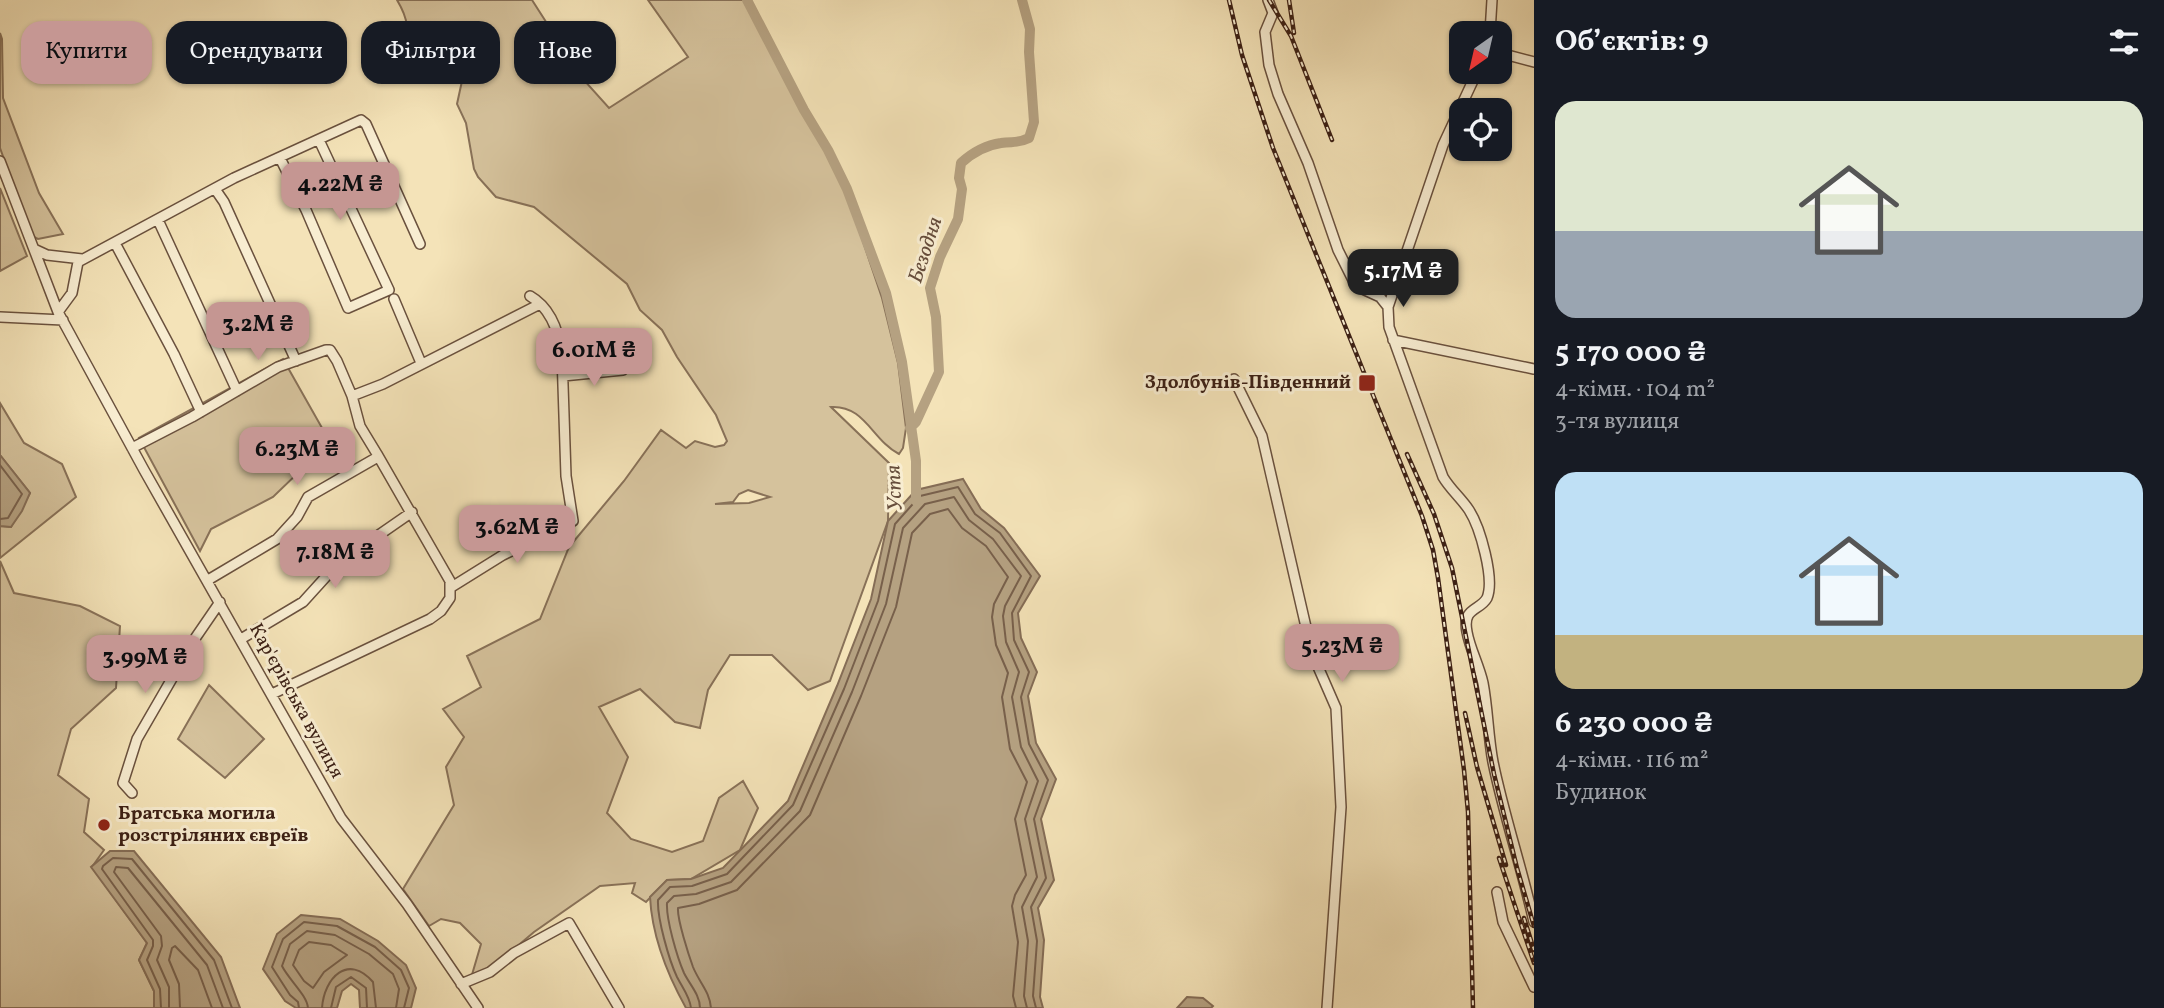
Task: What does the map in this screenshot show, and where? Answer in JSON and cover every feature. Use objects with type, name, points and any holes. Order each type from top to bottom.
[{"type":"street","points":[[1268,0],[1273,13],[1265,32],[1269,65],[1285,113],[1308,163],[1338,250],[1356,286],[1380,297],[1388,307]]},
{"type":"street","points":[[1491,21],[1492,0]]},
{"type":"street","points":[[1512,56],[1534,62]]},
{"type":"street","points":[[1471,84],[1443,145],[1387,314],[1393,340],[1443,477],[1467,507],[1481,539],[1488,573],[1488,591],[1483,602],[1470,612],[1466,621],[1467,633],[1483,683],[1493,760],[1534,922]]},
{"type":"street","points":[[0,317],[61,316],[72,293],[76,265],[82,259],[215,189],[360,120],[364,122],[420,244]]},
{"type":"street","points":[[319,140],[421,363]]},
{"type":"street","points":[[280,158],[306,210],[348,308],[391,295]]},
{"type":"street","name":"Кар'єрівська вулиця","points":[[0,161],[61,316],[132,448],[341,818],[407,904],[478,1008]]},
{"type":"street","points":[[215,189],[224,202],[296,361]]},
{"type":"street","points":[[158,220],[237,391]]},
{"type":"street","points":[[115,243],[174,354],[201,412]]},
{"type":"street","points":[[34,249],[47,255],[82,259]]},
{"type":"street","points":[[450,589],[503,555],[573,521],[566,476],[559,338],[550,316],[530,296]]},
{"type":"street","points":[[352,396],[383,384],[540,304]]},
{"type":"street","points":[[1393,340],[1534,369]]},
{"type":"street","points":[[132,448],[278,367],[330,350],[352,396],[360,426],[450,581],[450,598],[441,611],[430,619],[272,694]]},
{"type":"street","points":[[563,376],[622,370]]},
{"type":"street","points":[[1234,379],[1262,436],[1312,653],[1336,708],[1341,807],[1327,1008]]},
{"type":"street","points":[[208,580],[277,539],[298,517],[308,496],[372,462],[377,454]]},
{"type":"street","points":[[241,639],[303,602],[332,570],[350,555],[412,512]]},
{"type":"street","points":[[132,793],[123,783],[137,739],[196,637],[220,602]]},
{"type":"street","points":[[1497,892],[1503,922],[1534,987]]},
{"type":"street","points":[[461,984],[490,972],[514,953],[569,923],[619,1008]]},
{"type":"shaded area","points":[[397,0],[532,0],[545,21],[514,21],[514,84],[587,84],[609,108],[688,57],[648,0],[745,0],[846,191],[882,298],[898,363],[906,428],[903,448],[899,454],[860,417],[843,408],[831,407],[889,463],[888,521],[830,681],[808,690],[772,655],[730,655],[708,690],[700,728],[675,722],[640,689],[599,707],[628,757],[607,813],[631,839],[672,852],[703,841],[719,798],[743,781],[758,808],[740,850],[691,879],[667,880],[646,902],[632,893],[635,883],[600,886],[534,932],[487,972],[471,978],[481,944],[460,923],[441,919],[429,926],[403,889],[454,805],[446,767],[464,737],[443,709],[481,687],[467,656],[540,619],[569,547],[624,481],[661,430],[686,448],[695,441],[715,447],[724,445],[727,441],[716,415],[662,330],[640,310],[627,284],[534,207],[496,197],[478,177],[474,169],[466,123],[457,104],[461,84],[500,84],[500,21],[406,19]],"holes":[[[748,490],[770,497],[749,503],[715,504],[733,502],[739,494]]]},
{"type":"shaded area","points":[[0,33],[3,98],[39,193],[63,234],[38,239],[32,236],[0,148]]},
{"type":"shaded area","points":[[0,188],[27,256],[0,271]]},
{"type":"shaded area","points":[[283,359],[330,442],[273,497],[211,529],[200,551],[139,438]]},
{"type":"shaded area","points":[[0,403],[24,443],[62,464],[76,497],[0,558],[0,526],[11,527],[30,493],[0,455]]},
{"type":"shaded area","points":[[0,561],[14,593],[80,606],[120,626],[116,688],[71,729],[58,775],[89,799],[84,832],[104,850],[92,867],[147,943],[139,960],[154,991],[154,1008],[0,1008]]},
{"type":"shaded area","points":[[209,685],[264,739],[225,778],[178,739]]},
{"type":"water","points":[[0,455],[30,493],[11,527],[0,526]]},
{"type":"water","points":[[963,479],[981,509],[1004,528],[1040,576],[1018,613],[1021,638],[1037,672],[1028,696],[1036,743],[1056,779],[1041,819],[1054,880],[1038,908],[1044,940],[1040,997],[1043,1008],[686,1008],[662,954],[651,912],[650,897],[667,880],[691,879],[723,868],[788,801],[871,599],[888,521],[916,490]]},
{"type":"water","points":[[110,851],[134,851],[221,957],[240,1008],[154,1008],[154,991],[139,960],[147,943],[91,867]]},
{"type":"water","points":[[301,915],[340,919],[378,941],[406,965],[416,988],[411,1008],[360,1008],[359,990],[351,984],[342,991],[337,1008],[296,1008],[285,1001],[263,969],[277,934]]},
{"type":"water","points":[[1187,997],[1203,998],[1213,1006],[1177,1008]]},
{"type":"waterway","name":"Устя","points":[[747,0],[847,189],[886,293],[902,362],[916,461],[916,501]]},
{"type":"waterway","name":"Безодня","points":[[910,428],[916,422],[939,372],[936,317],[930,288],[940,257],[958,219],[962,189],[959,178],[961,163],[990,146],[1029,138],[1034,122],[1030,29],[1022,0]]},
{"type":"railway","points":[[1229,0],[1242,55],[1273,148],[1422,516],[1433,550],[1468,812],[1473,1008]]},
{"type":"railway","points":[[1269,0],[1291,36],[1332,140]]},
{"type":"railway","points":[[1289,0],[1294,33]]},
{"type":"railway","points":[[1407,454],[1434,514],[1452,568],[1494,774],[1534,926]]},
{"type":"railway","points":[[1465,713],[1477,767],[1506,865]]},
{"type":"railway","points":[[1499,858],[1534,963]]},
{"type":"railway","points":[[1524,918],[1534,950]]},
{"type":"place","name":"Здолбунів-Південний","points":[[1367,383]]},
{"type":"place","name":"Братська могила розстріляних євреїв","points":[[104,825]]}]
